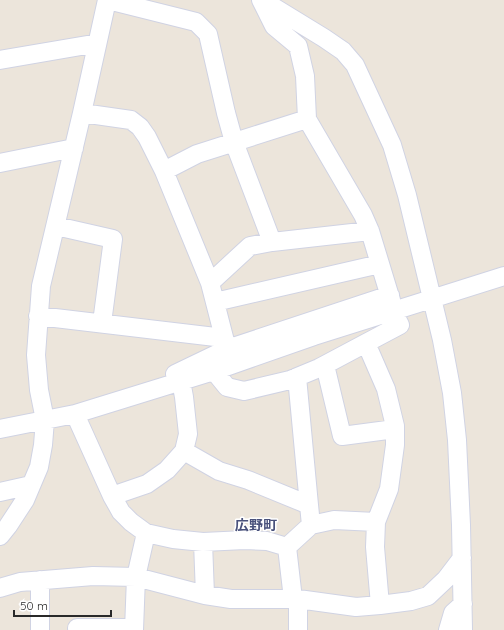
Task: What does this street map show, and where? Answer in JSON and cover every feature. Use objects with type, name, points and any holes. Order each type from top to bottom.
[{"type":"street","points":[[0,536],[25,500],[39,467],[43,445],[44,420],[39,390],[36,355],[40,286],[56,226],[107,0],[196,22],[208,34],[234,142],[272,242]]},
{"type":"street","points":[[112,496],[147,484],[167,470],[184,451],[188,434],[184,397],[174,384],[173,374],[226,343],[390,298],[364,215],[307,119],[305,76],[298,46],[274,26],[261,0]]},
{"type":"street","points":[[265,0],[275,8],[324,38],[342,51],[355,65],[370,94],[392,145],[438,297],[442,340],[452,393],[457,440],[462,558],[463,630]]},
{"type":"street","points":[[0,60],[87,45],[97,45]]},
{"type":"street","points":[[82,113],[131,120],[140,127],[147,137],[164,171],[210,283],[226,343]]},
{"type":"street","points":[[164,171],[197,154],[307,119]]},
{"type":"street","points":[[0,163],[74,148]]},
{"type":"street","points":[[56,226],[113,239],[102,323]]},
{"type":"street","points":[[210,283],[250,246],[272,242],[370,231]]},
{"type":"street","points":[[215,302],[380,264]]},
{"type":"street","points":[[0,429],[75,414],[174,384],[314,336],[504,276]]},
{"type":"street","points":[[38,316],[102,323],[226,343]]},
{"type":"street","points":[[214,371],[227,387],[244,392],[297,377],[325,365],[400,325],[398,321]]},
{"type":"street","points":[[366,343],[386,389],[395,429],[395,445],[389,489],[376,522],[375,547],[380,605]]},
{"type":"street","points":[[325,365],[342,436],[395,429]]},
{"type":"street","points":[[297,377],[311,525]]},
{"type":"street","points":[[75,414],[112,496],[121,512],[130,522],[146,533],[173,539],[203,542],[245,540],[267,541],[286,547]]},
{"type":"street","points":[[184,451],[219,471],[248,480],[309,505]]},
{"type":"street","points":[[0,492],[31,485]]},
{"type":"street","points":[[286,547],[311,525],[334,520],[376,522]]},
{"type":"street","points":[[77,628],[134,629],[136,578],[146,533]]},
{"type":"street","points":[[203,542],[205,595]]},
{"type":"street","points":[[286,547],[296,599],[298,630]]},
{"type":"street","points":[[0,588],[20,582],[93,576],[136,578],[205,595],[231,599],[296,599],[356,607],[411,601],[428,596],[446,579],[462,558]]},
{"type":"street","points":[[40,580],[40,630]]},
{"type":"street","points":[[448,630],[453,612],[463,604]]},
{"type":"district","name":"広野町","points":[[256,525]]}]
